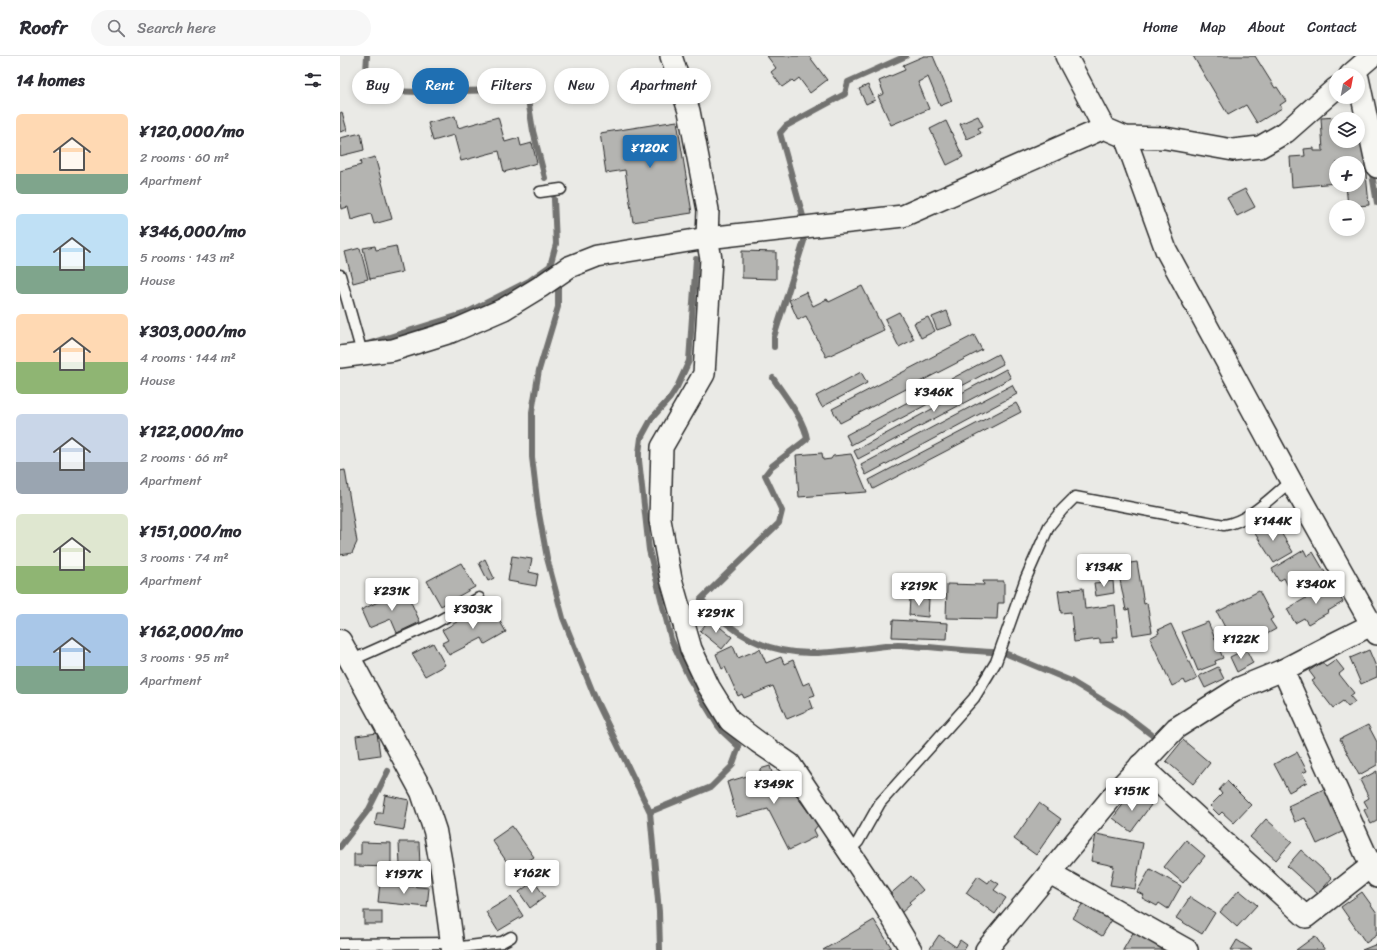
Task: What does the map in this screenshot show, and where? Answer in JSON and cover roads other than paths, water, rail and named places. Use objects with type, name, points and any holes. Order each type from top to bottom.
[{"type":"street","points":[[671,56],[689,111],[708,210],[707,238],[711,259],[704,374],[662,447],[660,520],[671,579],[690,649],[709,687],[730,721],[790,764],[882,901],[911,950]]},
{"type":"street","points":[[1066,56],[1104,128],[1125,136],[1165,138],[1233,150],[1260,147],[1286,132],[1329,94]]},
{"type":"street","points":[[1361,68],[1372,56]]},
{"type":"street","points":[[1365,104],[1374,137],[1377,167]]},
{"type":"street","points":[[340,357],[393,350],[451,332],[504,309],[569,267],[597,256],[707,238],[903,216],[1104,128]]},
{"type":"street","points":[[986,950],[1122,784],[1176,728],[1239,688],[1283,670],[1328,646],[1375,628],[1291,481],[1166,250],[1125,136]]},
{"type":"street","points":[[340,641],[422,792],[435,831],[453,947]]},
{"type":"street","points":[[1140,766],[1306,917],[1375,869],[1283,670]]},
{"type":"street","points":[[1050,873],[1187,950]]},
{"type":"lane","points":[[540,192],[561,189]]},
{"type":"lane","points":[[340,275],[362,354]]},
{"type":"lane","points":[[849,851],[858,842],[880,803],[974,698],[980,689],[996,662],[1026,578],[1049,526],[1075,497],[1224,525],[1235,524],[1251,514],[1291,481]]},
{"type":"lane","points":[[350,661],[435,623],[479,598]]},
{"type":"lane","points":[[340,944],[453,947],[502,942],[511,937]]},
{"type":"waterway","points":[[367,56],[366,71],[372,82],[380,89],[388,91],[420,92],[501,90],[527,93],[533,131],[545,178]]},
{"type":"waterway","points":[[801,216],[803,216],[780,133],[786,126],[845,94],[848,82],[906,56]]},
{"type":"waterway","points":[[1371,169],[1377,203]]},
{"type":"waterway","points":[[367,344],[466,313],[529,281],[550,266],[556,244],[554,199]]},
{"type":"waterway","points":[[774,347],[774,337],[804,241]]},
{"type":"waterway","points":[[650,812],[711,787],[732,766],[739,747],[718,726],[689,678],[671,639],[649,550],[639,460],[641,438],[652,418],[670,398],[677,387],[689,361],[696,259]]},
{"type":"waterway","points":[[558,286],[558,307],[539,370],[532,412],[532,457],[538,508],[547,558],[563,618],[596,700],[650,812],[659,912],[660,950]]},
{"type":"waterway","points":[[773,378],[798,415],[807,439],[772,466],[765,475],[782,511],[779,523],[701,599],[738,632],[751,640],[780,650],[814,653],[898,645],[992,652]]},
{"type":"waterway","points":[[1007,654],[1071,681],[1122,712],[1152,735]]},
{"type":"waterway","points":[[340,847],[369,809],[388,771]]}]
